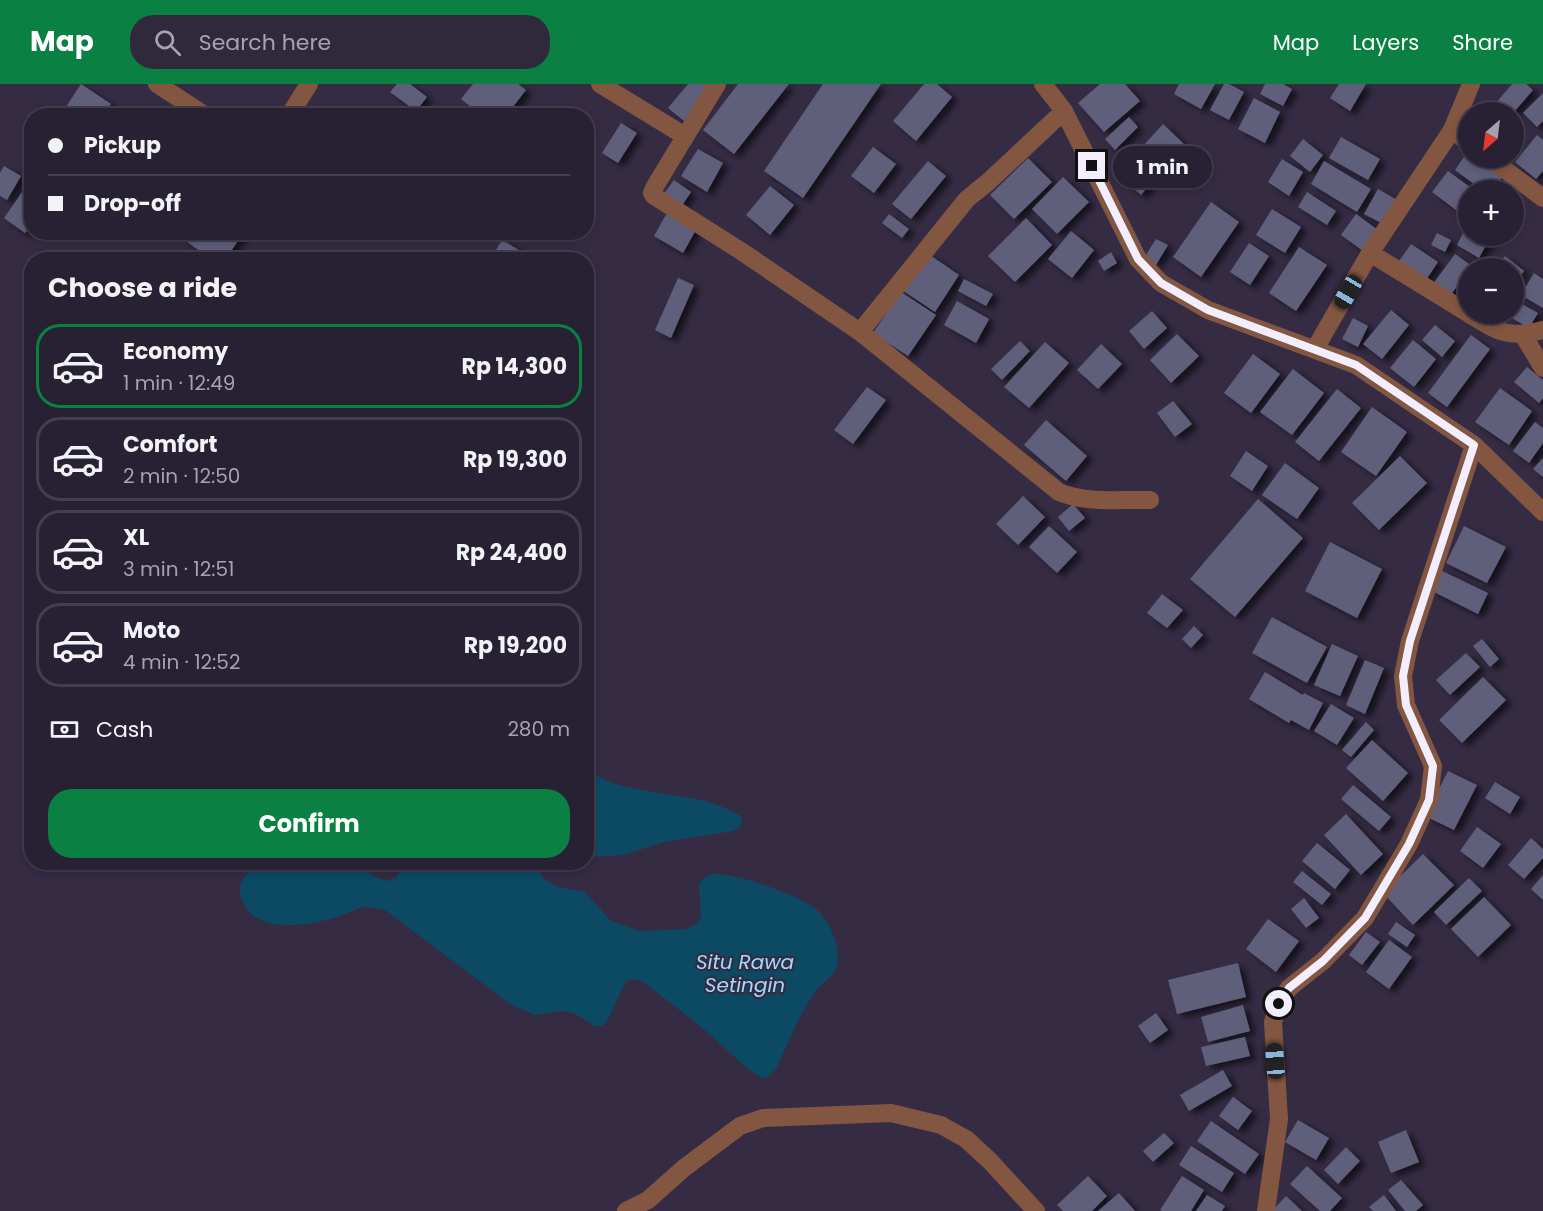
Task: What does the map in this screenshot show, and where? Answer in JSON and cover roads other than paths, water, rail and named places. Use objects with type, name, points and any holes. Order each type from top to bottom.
[{"type":"street","points":[[157,84],[194,108]]},
{"type":"street","points":[[294,108],[309,84]]},
{"type":"street","points":[[600,84],[685,136]]},
{"type":"street","points":[[717,84],[654,188],[654,196],[741,251],[860,332],[1059,492],[1071,497],[1150,500]]},
{"type":"street","points":[[1043,84],[1064,111],[1138,259],[1161,283],[1208,310],[1356,365],[1474,445],[1543,512]]},
{"type":"street","points":[[1316,349],[1370,253],[1452,130],[1471,84]]},
{"type":"street","points":[[860,332],[967,199],[1064,111]]},
{"type":"street","points":[[1452,130],[1458,134]]},
{"type":"street","points":[[1502,168],[1543,198]]},
{"type":"street","points":[[1370,253],[1458,306]]},
{"type":"street","points":[[1486,324],[1499,332],[1523,335],[1543,330]]},
{"type":"street","points":[[1523,335],[1543,368]]},
{"type":"street","points":[[1266,1211],[1279,1119],[1273,1022],[1279,1004],[1289,988],[1323,961],[1365,918],[1409,844],[1429,800],[1433,766],[1406,705],[1403,676],[1410,641],[1474,445]]},
{"type":"street","points":[[626,1211],[648,1200],[684,1168],[740,1126],[763,1118],[891,1113],[941,1125],[966,1139],[990,1161],[1036,1211]]},
{"type":"water","points":[[594,774],[604,780],[644,791],[705,801],[742,817],[741,824],[734,831],[664,842],[623,855],[594,857]]},
{"type":"water","name":"Situ Rawa Setingin","points":[[365,870],[387,881],[396,878],[400,870],[538,870],[542,877],[555,886],[585,892],[610,920],[639,931],[686,929],[697,924],[701,917],[699,884],[709,875],[718,874],[746,879],[778,890],[813,907],[828,923],[834,937],[838,959],[836,969],[816,991],[804,1009],[776,1069],[768,1077],[762,1078],[748,1069],[698,1024],[642,981],[633,979],[626,981],[606,1023],[601,1026],[595,1026],[574,1013],[564,1011],[535,1015],[510,1004],[385,910],[362,907],[340,916],[301,924],[273,924],[261,920],[250,913],[241,895],[241,884],[250,871]]}]
